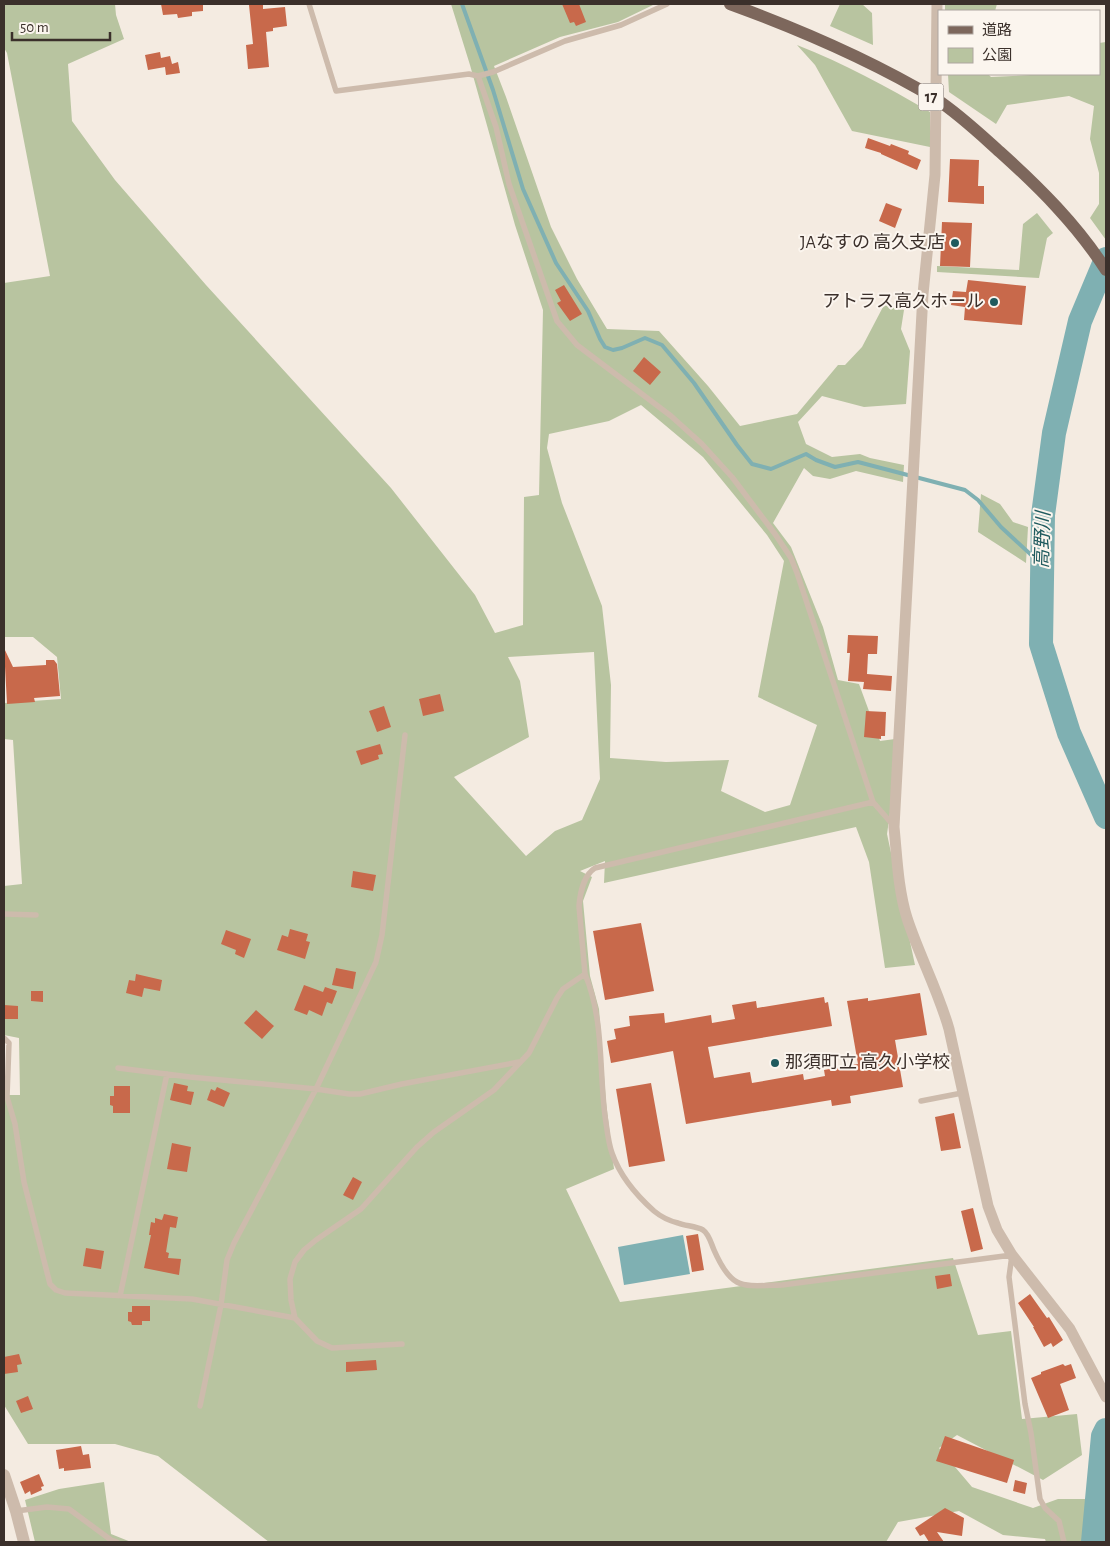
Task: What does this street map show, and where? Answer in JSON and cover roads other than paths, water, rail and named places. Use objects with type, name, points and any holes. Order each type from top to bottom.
[{"type":"main road","name":"17","points":[[730,4],[789,25],[845,51],[936,100],[986,139],[1015,166],[1069,220],[1106,270]]},
{"type":"street","points":[[937,4],[935,175],[923,294],[894,827],[898,873],[906,917],[943,1009],[988,1206],[997,1230],[1012,1255],[1070,1329],[1105,1394]]},
{"type":"street","points":[[4,1475],[24,1542]]},
{"type":"lane","points":[[309,4],[336,91],[470,74],[480,76],[565,40],[621,25],[667,4]]},
{"type":"lane","points":[[480,76],[496,126],[509,184],[557,321],[577,345],[671,416],[702,444],[732,477],[791,558],[873,802],[894,827]]},
{"type":"lane","points":[[200,1406],[221,1305],[227,1260],[234,1243],[316,1089],[376,962],[379,952],[405,735]]},
{"type":"lane","points":[[873,802],[595,868],[589,872],[580,895],[579,906],[585,974],[592,990],[596,1010],[604,1101],[611,1152],[629,1185],[656,1212],[676,1223],[702,1229],[707,1234],[722,1267],[736,1283],[745,1286],[782,1285],[1012,1255],[1009,1277],[1025,1404],[1040,1499],[1059,1521],[1064,1542]]},
{"type":"lane","points":[[4,914],[36,915]]},
{"type":"lane","points":[[402,1344],[332,1348],[317,1341],[295,1318],[291,1300],[290,1279],[295,1262],[304,1250],[361,1209],[422,1142],[494,1090],[529,1053],[556,998],[563,989],[585,974]]},
{"type":"lane","points":[[4,1038],[9,1043],[7,1097],[15,1124],[24,1182],[50,1284],[56,1290],[65,1293],[192,1299],[295,1318]]},
{"type":"lane","points":[[118,1068],[360,1094],[402,1084],[519,1062]]},
{"type":"lane","points":[[120,1296],[167,1074]]},
{"type":"lane","points":[[921,1100],[962,1093]]},
{"type":"lane","points":[[16,1511],[47,1507],[68,1509],[90,1523],[111,1540],[117,1542]]},
{"type":"water","points":[[683,1235],[690,1274],[624,1285],[618,1247]]},
{"type":"waterway","points":[[462,4],[493,90],[523,189],[556,263],[588,311],[605,347],[613,350],[622,348],[645,338],[662,345],[694,383],[752,464],[771,469],[806,454],[835,467],[858,462],[965,490],[978,500],[1001,527],[1041,564]]},
{"type":"waterway","name":"高野川","points":[[1106,259],[1080,321],[1054,433],[1043,515],[1041,644],[1069,733],[1106,817]]},
{"type":"waterway","name":"高野川","points":[[1093,1542],[1103,1436],[1106,1430]]},
{"type":"place","name":"JAなすの 高久支店","points":[[955,243]]},
{"type":"place","name":"アトラス高久ホール","points":[[994,302]]},
{"type":"place","name":"那須町立 高久小学校","points":[[775,1063]]}]
